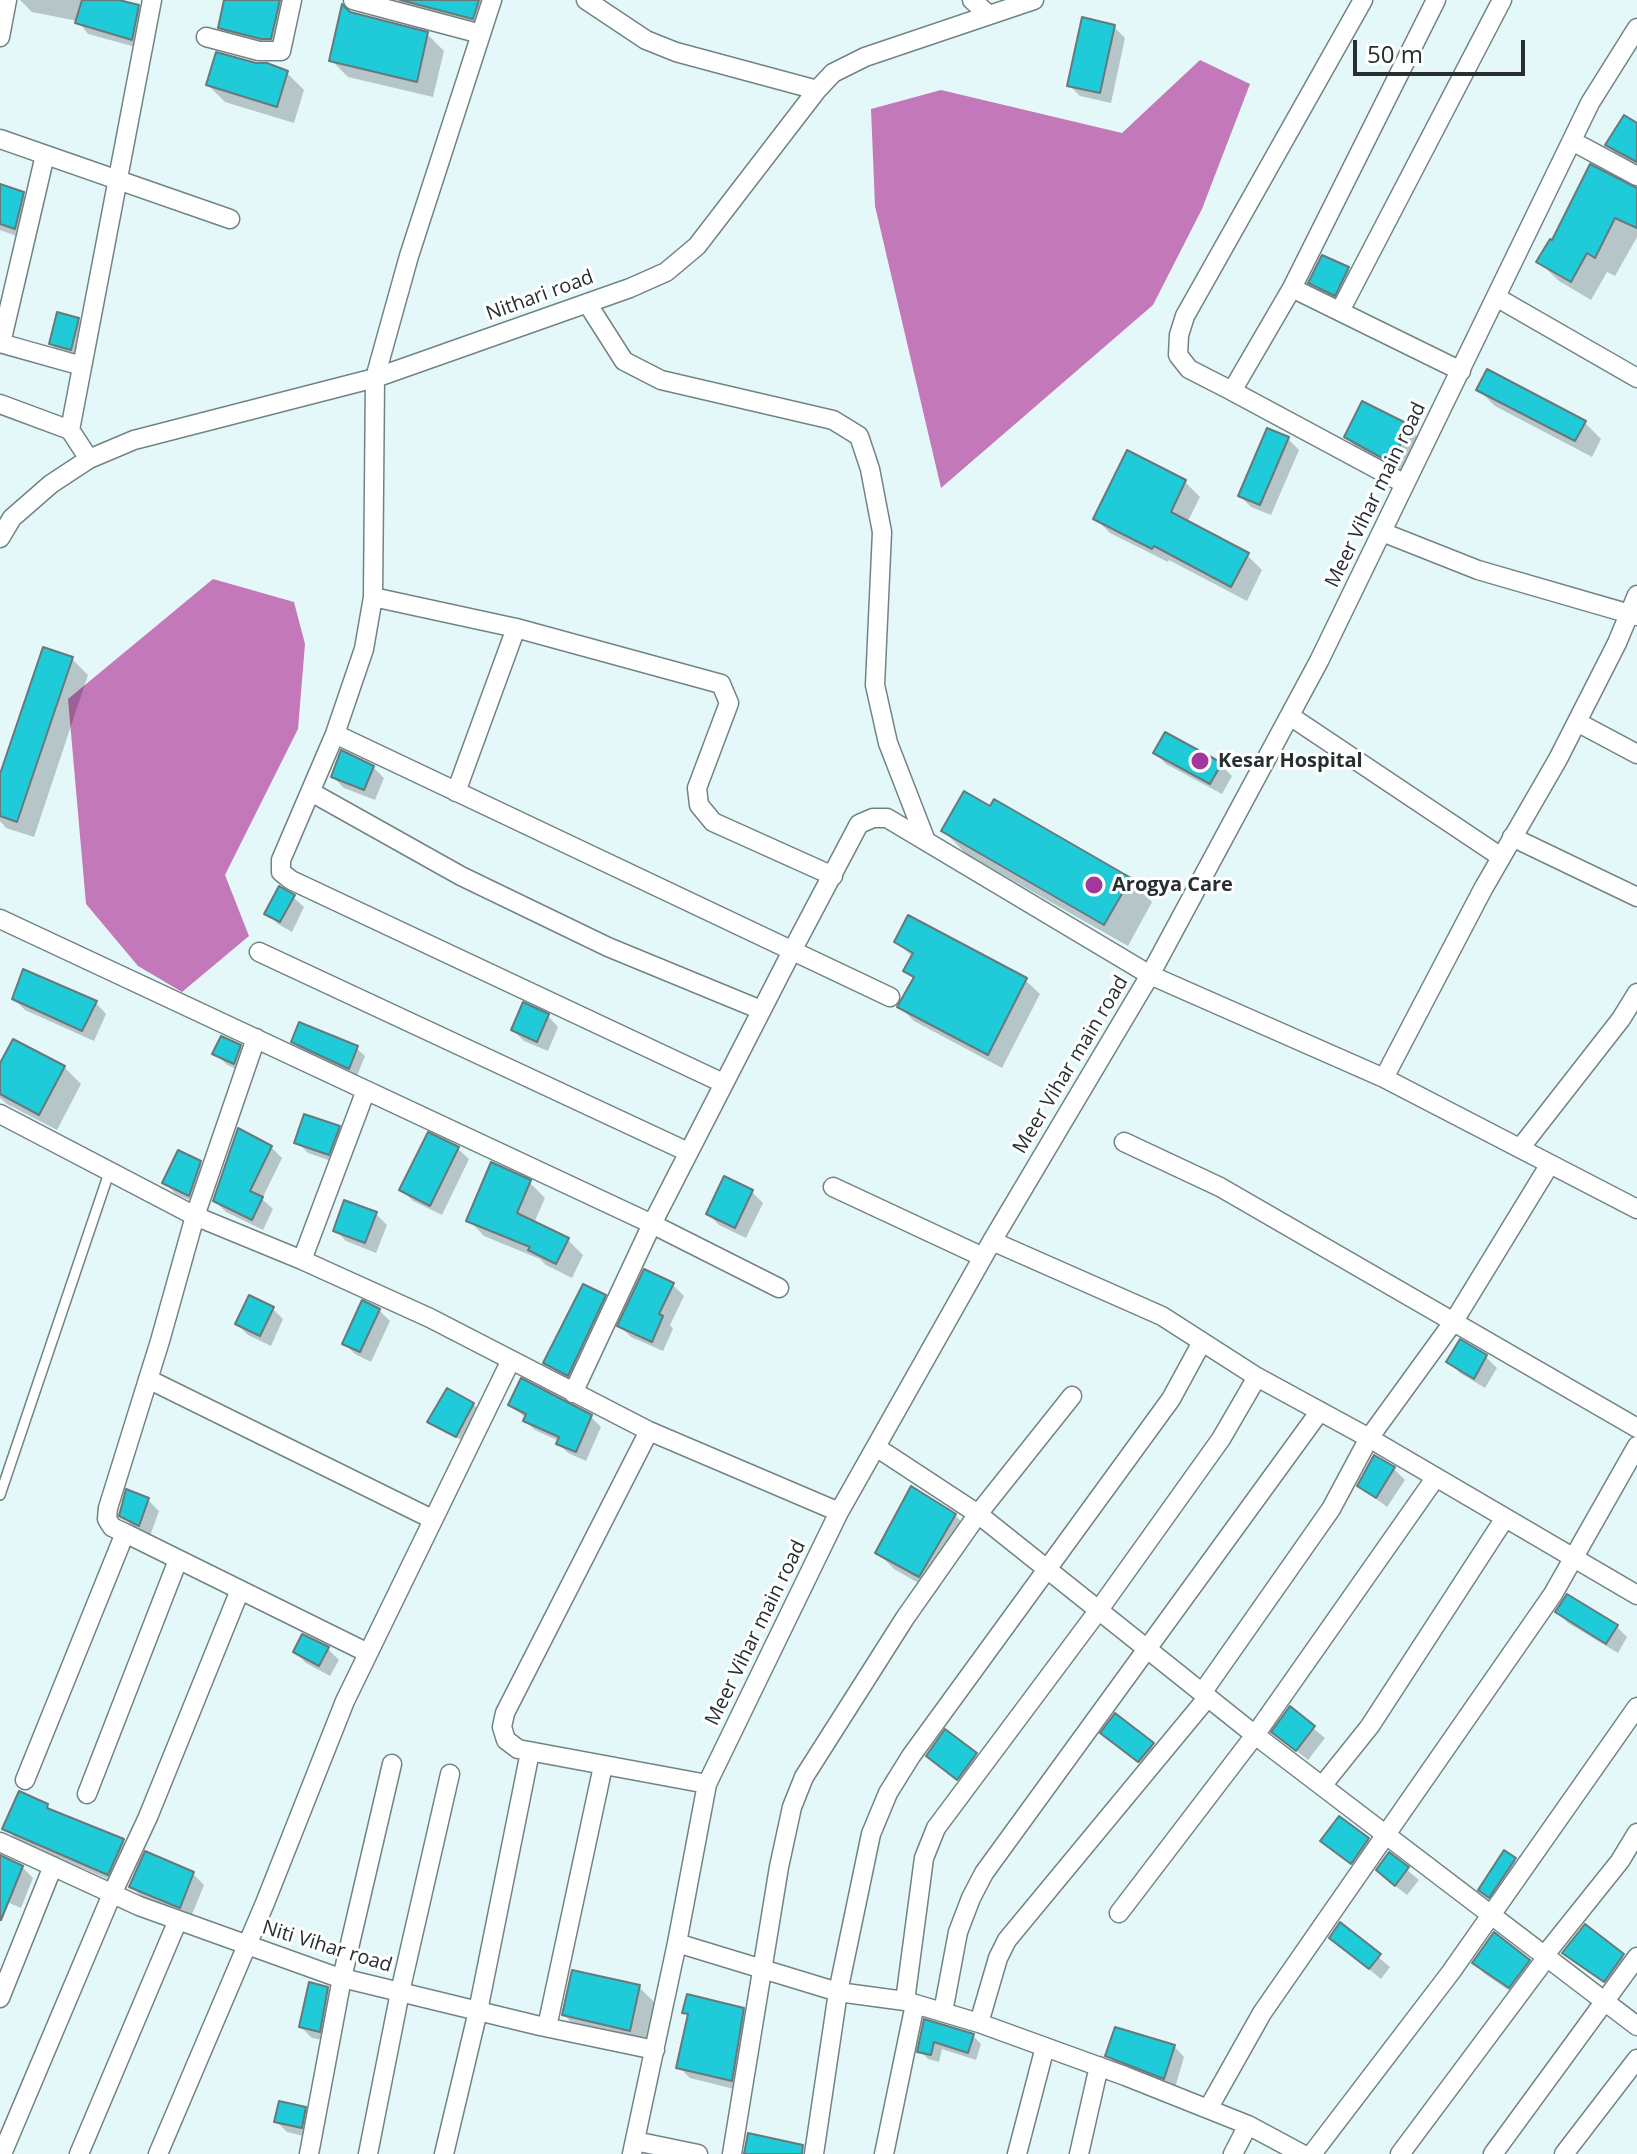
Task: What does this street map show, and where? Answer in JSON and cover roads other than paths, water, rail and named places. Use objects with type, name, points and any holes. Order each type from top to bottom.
[{"type":"street","points":[[0,37],[7,0]]},
{"type":"street","points":[[70,430],[152,0]]},
{"type":"street","points":[[206,37],[259,51],[281,51],[292,0]]},
{"type":"street","points":[[353,0],[481,34]]},
{"type":"street","points":[[492,0],[409,256],[375,378],[373,597],[364,649],[335,734],[281,860],[281,872],[291,880],[723,1083]]},
{"type":"street","points":[[586,0],[626,28],[676,52],[817,90]]},
{"type":"street","points":[[972,0],[989,15]]},
{"type":"street","name":"Nithari road","points":[[0,538],[6,516],[89,459],[134,440],[375,378],[666,272],[697,246],[833,73],[865,57],[1034,0]]},
{"type":"street","points":[[1363,0],[1185,316],[1179,335],[1178,355],[1189,369],[1405,484]]},
{"type":"street","points":[[1232,391],[1292,288],[1436,0]]},
{"type":"street","points":[[1340,311],[1502,0]]},
{"type":"street","name":"Meer Vihar main road","points":[[634,2148],[707,1784],[839,1512],[987,1249],[1150,975],[1290,716],[1590,103],[1637,28]]},
{"type":"street","points":[[0,139],[230,219]]},
{"type":"street","points":[[1572,141],[1637,176]]},
{"type":"street","points":[[45,155],[0,343],[82,366]]},
{"type":"street","points":[[1292,288],[1461,371]]},
{"type":"street","points":[[1496,297],[1637,378]]},
{"type":"street","points":[[587,303],[624,361],[661,380],[833,420],[859,436],[870,469],[882,532],[875,685],[888,743],[926,841]]},
{"type":"street","points":[[0,404],[70,430],[89,459]]},
{"type":"street","points":[[1382,532],[1478,570],[1633,615]]},
{"type":"street","points":[[1384,1078],[1501,857],[1577,722],[1633,615],[1637,595]]},
{"type":"street","points":[[373,597],[516,628],[721,684],[729,703],[697,788],[699,805],[713,822],[833,876]]},
{"type":"street","points":[[456,792],[516,628]]},
{"type":"street","points":[[1290,716],[1501,857]]},
{"type":"street","points":[[1577,722],[1637,754]]},
{"type":"street","points":[[335,734],[890,997]]},
{"type":"street","points":[[311,792],[461,876],[608,947],[761,1010]]},
{"type":"street","points":[[573,1393],[652,1224],[761,1010],[859,824],[873,818],[887,818],[1150,975],[1384,1078],[1637,1209]]},
{"type":"street","points":[[1512,837],[1637,897]]},
{"type":"street","points":[[0,919],[652,1224],[779,1288]]},
{"type":"street","points":[[259,952],[688,1152]]},
{"type":"street","points":[[1521,1147],[1621,1019],[1637,993]]},
{"type":"street","points":[[256,1038],[195,1216],[107,1519],[112,1527],[368,1653]]},
{"type":"street","points":[[302,1260],[366,1090]]},
{"type":"street","points":[[0,1114],[195,1216],[430,1318],[510,1362],[649,1431],[839,1512]]},
{"type":"street","points":[[1124,1142],[1220,1187],[1637,1428]]},
{"type":"street","points":[[979,2023],[998,1958],[1007,1940],[1205,1695],[1331,1509],[1369,1438],[1454,1321],[1550,1164]]},
{"type":"street","points":[[833,1187],[1162,1316],[1257,1377],[1575,1556],[1637,1595]]},
{"type":"street","points":[[814,2154],[838,1992],[871,1834],[888,1793],[911,1756],[1171,1399],[1202,1342]]},
{"type":"street","points":[[158,2154],[247,1945],[345,1701],[510,1362]]},
{"type":"street","points":[[884,2154],[910,2003],[924,1858],[936,1828],[1098,1611],[1221,1439],[1257,1377]]},
{"type":"street","points":[[148,1379],[432,1519]]},
{"type":"street","points":[[732,2154],[779,1867],[792,1807],[804,1777],[905,1618],[978,1514],[1072,1396]]},
{"type":"street","points":[[943,2012],[958,1932],[984,1873],[1320,1411]]},
{"type":"street","points":[[649,1431],[505,1713],[502,1727],[506,1740],[518,1749],[707,1784]]},
{"type":"street","points":[[1208,2109],[1262,2013],[1553,1594],[1637,1446]]},
{"type":"street","points":[[876,1447],[978,1514],[1255,1735],[1637,2026]]},
{"type":"street","points":[[1119,1913],[1255,1735],[1436,1477]]},
{"type":"street","points":[[1322,1786],[1370,1726],[1505,1518]]},
{"type":"street","points":[[25,1780],[125,1533]]},
{"type":"street","points":[[87,1794],[178,1560]]},
{"type":"street","points":[[2,2154],[112,1894],[148,1817],[240,1590]]},
{"type":"street","points":[[1312,2154],[1415,2020],[1637,1707]]},
{"type":"street","points":[[444,2154],[478,2011],[530,1752]]},
{"type":"street","points":[[309,2154],[342,1978],[392,1764]]},
{"type":"street","points":[[547,2027],[603,1766]]},
{"type":"street","points":[[368,2154],[400,1992],[450,1774]]},
{"type":"street","points":[[1400,2154],[1620,1861],[1637,1833]]},
{"type":"street","name":"Niti Vihar road","points":[[0,1842],[112,1894],[342,1978],[655,2050]]},
{"type":"street","points":[[0,1998],[53,1866]]},
{"type":"street","points":[[79,2154],[178,1920]]},
{"type":"street","points":[[677,1943],[838,1992],[910,2003],[979,2023],[1248,2125],[1302,2154]]},
{"type":"street","points":[[1493,2154],[1637,1957]]},
{"type":"street","points":[[1017,2154],[1045,2047]]},
{"type":"street","points":[[1564,2154],[1637,2059]]},
{"type":"street","points":[[1079,2154],[1099,2066]]},
{"type":"street","points":[[1233,2154],[1248,2125]]},
{"type":"street","points":[[634,2148],[698,2154]]},
{"type":"lane","points":[[0,1495],[110,1170]]},
{"type":"place","name":"Kesar Hospital","points":[[1200,761]]},
{"type":"place","name":"Arogya Care","points":[[1094,885]]}]
